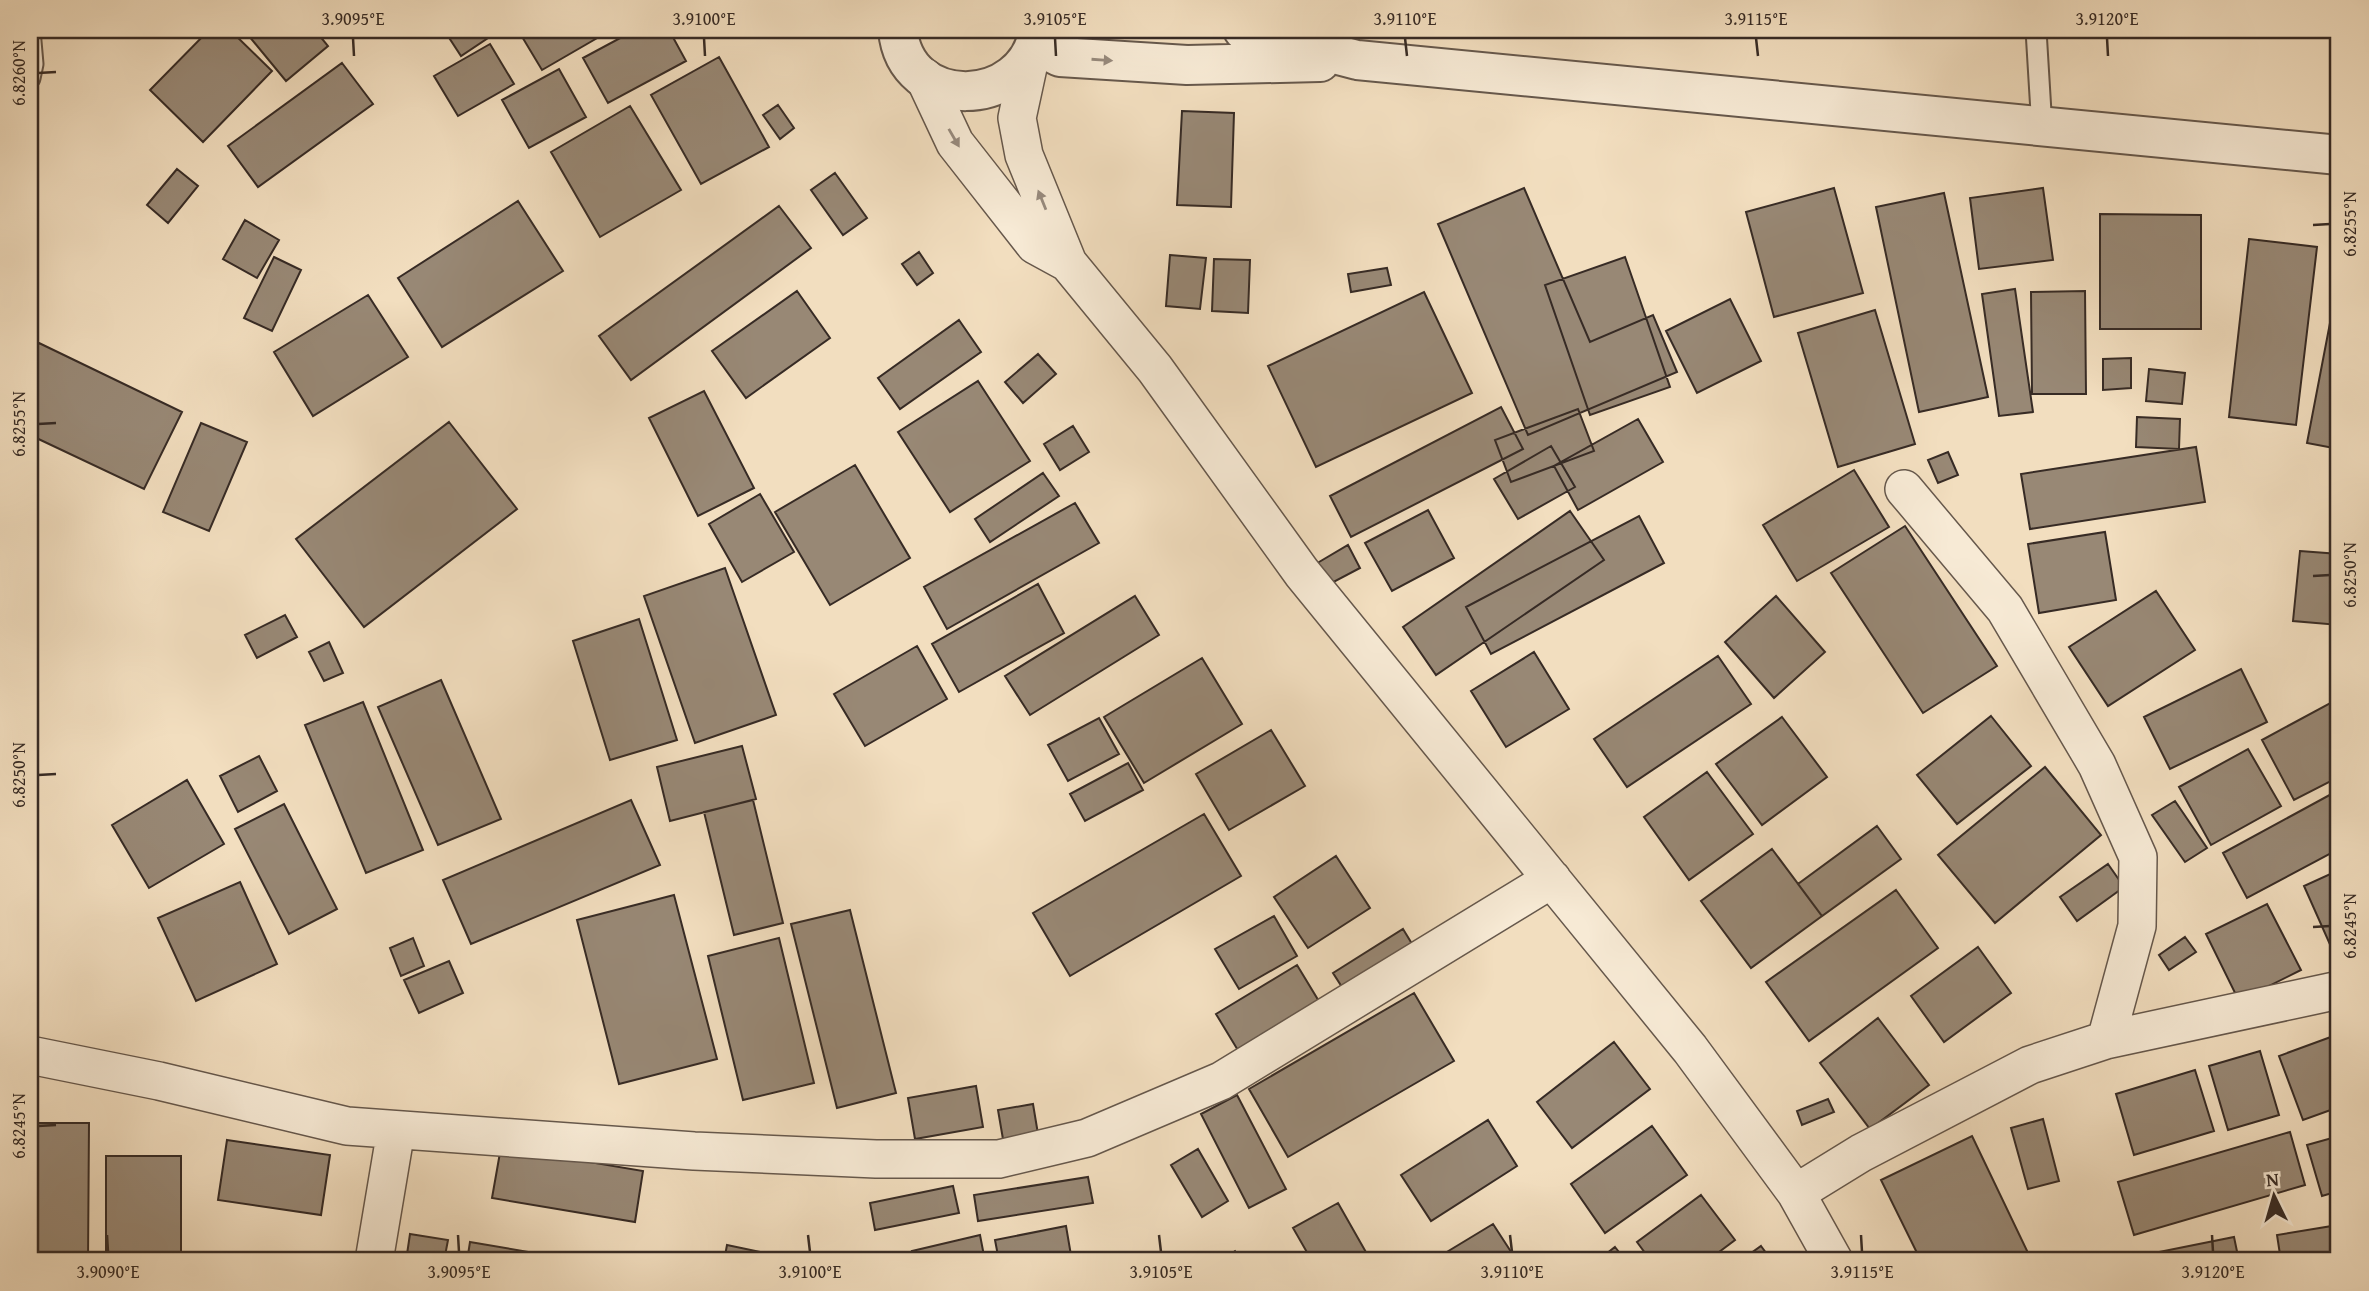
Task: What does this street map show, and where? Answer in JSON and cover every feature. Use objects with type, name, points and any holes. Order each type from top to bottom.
[{"type":"street","points":[[873,30],[910,56],[945,89],[969,93],[993,88],[1014,76],[1035,44]]},
{"type":"street","points":[[1243,30],[1357,60]]},
{"type":"street","points":[[1035,44],[1060,57],[1187,65],[1357,60],[2042,129],[2339,155]]},
{"type":"street","points":[[1035,44],[1017,118],[1024,155],[1068,263],[1155,369],[1302,573],[1690,1049],[1796,1193],[1834,1261]]},
{"type":"street","points":[[910,56],[955,142],[1035,245],[1068,263]]},
{"type":"street","points":[[1904,489],[2005,609],[2097,765],[2138,857],[2137,926],[2106,1040]]},
{"type":"street","points":[[30,1055],[159,1081],[347,1126],[694,1152],[876,1159],[999,1158],[1087,1138],[1221,1081],[1552,879]]},
{"type":"street","points":[[1796,1193],[1861,1153],[2030,1065],[2106,1040],[2339,990]]},
{"type":"street","points":[[374,1261],[396,1130]]},
{"type":"lane","points":[[30,30],[33,64],[30,78]]},
{"type":"lane","points":[[2036,30],[2042,129]]},
{"type":"building","points":[[209,30],[230,30],[272,71],[203,142],[150,90]]},
{"type":"building","points":[[244,30],[315,30],[328,46],[286,81]]},
{"type":"building","points":[[444,30],[500,30],[461,56]]},
{"type":"building","points":[[518,30],[611,30],[542,70]]},
{"type":"building","points":[[635,30],[669,30],[686,61],[608,103],[583,58]]},
{"type":"building","points":[[490,44],[514,84],[458,116],[434,76]]},
{"type":"building","points":[[719,57],[769,147],[701,184],[651,95]]},
{"type":"building","points":[[342,63],[373,104],[258,187],[228,146]]},
{"type":"building","points":[[559,69],[586,117],[529,148],[502,100]]},
{"type":"building","points":[[778,105],[794,128],[780,139],[763,115]]},
{"type":"building","points":[[630,106],[681,190],[600,237],[551,152]]},
{"type":"building","points":[[1182,111],[1234,113],[1231,207],[1177,205]]},
{"type":"building","points":[[177,169],[198,186],[168,223],[147,205]]},
{"type":"building","points":[[835,173],[867,218],[843,235],[811,190]]},
{"type":"building","points":[[1524,188],[1590,342],[1653,315],[1677,372],[1528,435],[1438,224]]},
{"type":"building","points":[[1834,188],[1863,293],[1774,317],[1746,212]]},
{"type":"building","points":[[2043,188],[2053,260],[1979,269],[1970,198]]},
{"type":"building","points":[[1944,193],[1988,397],[1919,412],[1876,207]]},
{"type":"building","points":[[518,201],[563,271],[442,347],[398,278]]},
{"type":"building","points":[[779,206],[811,248],[631,380],[599,336]]},
{"type":"building","points":[[2100,214],[2201,215],[2201,329],[2100,329]]},
{"type":"building","points":[[245,220],[279,240],[257,278],[223,259]]},
{"type":"building","points":[[2249,239],[2317,247],[2296,425],[2229,417]]},
{"type":"building","points":[[919,252],[933,273],[917,285],[902,264]]},
{"type":"building","points":[[1170,255],[1206,258],[1200,309],[1166,306]]},
{"type":"building","points":[[274,257],[301,270],[272,331],[244,318]]},
{"type":"building","points":[[1625,257],[1670,387],[1590,415],[1545,285]]},
{"type":"building","points":[[1214,259],[1250,260],[1248,313],[1212,311]]},
{"type":"building","points":[[1387,268],[1391,285],[1351,292],[1348,274]]},
{"type":"building","points":[[2339,276],[2339,449],[2307,443]]},
{"type":"building","points":[[2015,289],[2033,412],[1999,416],[1982,294]]},
{"type":"building","points":[[797,291],[830,338],[746,398],[712,351]]},
{"type":"building","points":[[2085,291],[2086,394],[2032,394],[2031,292]]},
{"type":"building","points":[[1424,292],[1472,393],[1316,467],[1268,366]]},
{"type":"building","points":[[368,295],[408,357],[313,416],[274,352]]},
{"type":"building","points":[[1730,299],[1761,361],[1697,393],[1666,331]]},
{"type":"building","points":[[1875,310],[1915,444],[1838,467],[1798,333]]},
{"type":"building","points":[[959,320],[981,352],[900,409],[878,378]]},
{"type":"building","points":[[39,343],[182,412],[144,489],[30,435],[30,361]]},
{"type":"building","points":[[1038,354],[1056,374],[1023,403],[1005,382]]},
{"type":"building","points":[[2131,358],[2131,388],[2103,390],[2103,359]]},
{"type":"building","points":[[2149,369],[2185,373],[2182,404],[2146,401]]},
{"type":"building","points":[[978,381],[1030,461],[950,512],[898,432]]},
{"type":"building","points":[[704,391],[754,488],[698,516],[649,418]]},
{"type":"building","points":[[1501,407],[1523,449],[1351,537],[1330,496]]},
{"type":"building","points":[[1578,409],[1594,451],[1511,482],[1495,440]]},
{"type":"building","points":[[2137,417],[2180,419],[2179,449],[2136,447]]},
{"type":"building","points":[[1638,419],[1663,462],[1578,510],[1554,466]]},
{"type":"building","points":[[449,422],[517,509],[364,627],[296,539]]},
{"type":"building","points":[[201,423],[247,442],[209,531],[163,512]]},
{"type":"building","points":[[1073,426],[1089,452],[1060,470],[1044,444]]},
{"type":"building","points":[[1551,446],[1575,487],[1518,519],[1494,479]]},
{"type":"building","points":[[2196,447],[2205,502],[2030,529],[2021,474]]},
{"type":"building","points":[[1948,452],[1958,475],[1938,483],[1928,460]]},
{"type":"building","points":[[855,465],[910,558],[830,605],[775,512]]},
{"type":"building","points":[[1854,470],[1889,527],[1797,581],[1763,525]]},
{"type":"building","points":[[1043,473],[1059,496],[990,542],[975,519]]},
{"type":"building","points":[[760,494],[794,552],[742,582],[709,524]]},
{"type":"building","points":[[1075,503],[1099,543],[947,629],[924,587]]},
{"type":"building","points":[[1428,510],[1454,558],[1392,591],[1365,543]]},
{"type":"building","points":[[1570,511],[1604,560],[1436,675],[1403,627]]},
{"type":"building","points":[[1639,516],[1664,563],[1491,654],[1466,607]]},
{"type":"building","points":[[1905,526],[1997,666],[1923,713],[1831,573]]},
{"type":"building","points":[[2105,532],[2116,600],[2039,613],[2028,544]]},
{"type":"building","points":[[1348,545],[1360,568],[1326,586],[1314,565]]},
{"type":"building","points":[[2300,551],[2339,554],[2339,625],[2293,621]]},
{"type":"building","points":[[725,568],[776,715],[695,743],[644,596]]},
{"type":"building","points":[[1038,584],[1064,633],[959,692],[932,644]]},
{"type":"building","points":[[2156,591],[2195,650],[2108,706],[2069,647]]},
{"type":"building","points":[[1135,596],[1159,635],[1030,715],[1005,676]]},
{"type":"building","points":[[1776,596],[1825,652],[1774,698],[1725,642]]},
{"type":"building","points":[[285,615],[297,637],[257,658],[245,635]]},
{"type":"building","points":[[639,619],[677,740],[610,760],[573,641]]},
{"type":"building","points":[[329,642],[343,673],[324,681],[309,652]]},
{"type":"building","points":[[917,646],[947,699],[865,746],[834,694]]},
{"type":"building","points":[[1534,652],[1569,709],[1506,747],[1471,691]]},
{"type":"building","points":[[1718,656],[1751,704],[1627,787],[1594,739]]},
{"type":"building","points":[[1202,658],[1242,724],[1144,783],[1104,717]]},
{"type":"building","points":[[2241,669],[2267,722],[2170,769],[2144,717]]},
{"type":"building","points":[[441,680],[501,819],[438,845],[378,707]]},
{"type":"building","points":[[2334,701],[2339,711],[2339,777],[2294,800],[2262,740]]},
{"type":"building","points":[[363,702],[423,850],[366,873],[305,725]]},
{"type":"building","points":[[1991,716],[2031,766],[1957,824],[1917,775]]},
{"type":"building","points":[[1782,717],[1827,777],[1762,825],[1716,764]]},
{"type":"building","points":[[1099,718],[1119,754],[1068,781],[1048,745]]},
{"type":"building","points":[[1271,730],[1305,786],[1229,830],[1196,774]]},
{"type":"building","points":[[742,746],[756,799],[670,821],[657,767]]},
{"type":"building","points":[[2248,749],[2281,806],[2211,845],[2179,787]]},
{"type":"building","points":[[259,756],[277,791],[238,812],[220,776]]},
{"type":"building","points":[[1128,763],[1143,790],[1085,821],[1070,794]]},
{"type":"building","points":[[2045,767],[2101,835],[1995,923],[1938,855]]},
{"type":"building","points":[[1707,772],[1753,834],[1689,880],[1644,817]]},
{"type":"building","points":[[187,780],[224,844],[149,888],[112,825]]},
{"type":"building","points":[[2337,791],[2339,849],[2247,898],[2223,853]]},
{"type":"building","points":[[631,800],[660,865],[471,944],[443,880]]},
{"type":"building","points":[[753,800],[783,923],[734,935],[704,812]]},
{"type":"building","points":[[2175,801],[2207,848],[2185,862],[2152,815]]},
{"type":"building","points":[[284,804],[337,909],[289,934],[235,829]]},
{"type":"building","points":[[1204,814],[1241,876],[1070,976],[1033,913]]},
{"type":"building","points":[[1877,826],[1901,859],[1822,916],[1798,884]]},
{"type":"building","points":[[1772,849],[1822,916],[1751,968],[1701,901]]},
{"type":"building","points":[[1336,856],[1370,908],[1308,948],[1274,897]]},
{"type":"building","points":[[2108,864],[2124,887],[2077,921],[2060,897]]},
{"type":"building","points":[[2339,870],[2339,946],[2332,949],[2304,886]]},
{"type":"building","points":[[240,882],[277,964],[196,1001],[158,918]]},
{"type":"building","points":[[1896,890],[1938,948],[1809,1041],[1766,982]]},
{"type":"building","points":[[674,895],[717,1059],[619,1084],[577,920]]},
{"type":"building","points":[[2267,904],[2301,970],[2239,1001],[2206,934]]},
{"type":"building","points":[[850,910],[896,1093],[837,1108],[791,924]]},
{"type":"building","points":[[1274,916],[1297,956],[1239,989],[1215,949]]},
{"type":"building","points":[[1403,929],[1420,957],[1351,1001],[1333,973]]},
{"type":"building","points":[[2185,937],[2196,952],[2169,970],[2159,955]]},
{"type":"building","points":[[413,938],[424,966],[401,976],[390,948]]},
{"type":"building","points":[[779,938],[814,1083],[743,1100],[708,956]]},
{"type":"building","points":[[1978,947],[2011,993],[1944,1042],[1911,996]]},
{"type":"building","points":[[449,961],[463,993],[419,1013],[404,980]]},
{"type":"building","points":[[1297,965],[1323,1008],[1242,1057],[1216,1014]]},
{"type":"building","points":[[1414,993],[1454,1061],[1288,1157],[1249,1089]]},
{"type":"building","points":[[1878,1018],[1929,1085],[1870,1129],[1820,1063]]},
{"type":"building","points":[[2339,1034],[2339,1107],[2303,1120],[2279,1056]]},
{"type":"building","points":[[1614,1042],[1650,1089],[1572,1148],[1537,1102]]},
{"type":"building","points":[[2260,1051],[2279,1115],[2228,1130],[2209,1066]]},
{"type":"building","points":[[2195,1070],[2214,1131],[2134,1155],[2116,1094]]},
{"type":"building","points":[[976,1086],[983,1127],[915,1139],[908,1098]]},
{"type":"building","points":[[1237,1095],[1286,1189],[1249,1208],[1201,1114]]},
{"type":"building","points":[[1828,1099],[1834,1112],[1802,1125],[1797,1111]]},
{"type":"building","points":[[1033,1104],[1039,1140],[1004,1145],[998,1110]]},
{"type":"building","points":[[2043,1119],[2059,1181],[2028,1189],[2011,1128]]},
{"type":"building","points":[[1488,1120],[1517,1166],[1431,1221],[1401,1175]]},
{"type":"building","points":[[30,1123],[89,1123],[88,1261],[30,1261]]},
{"type":"building","points":[[1652,1126],[1687,1175],[1605,1233],[1571,1184]]},
{"type":"building","points":[[2290,1132],[2305,1185],[2134,1235],[2118,1182]]},
{"type":"building","points":[[1972,1136],[2030,1257],[2022,1261],[1921,1261],[1881,1180]]},
{"type":"building","points":[[2339,1136],[2339,1191],[2322,1196],[2307,1145]]},
{"type":"building","points":[[227,1140],[330,1155],[321,1215],[218,1200]]},
{"type":"building","points":[[501,1147],[643,1171],[635,1222],[492,1198]]},
{"type":"building","points":[[1198,1149],[1228,1201],[1202,1217],[1171,1165]]},
{"type":"building","points":[[106,1156],[181,1156],[181,1261],[106,1261]]},
{"type":"building","points":[[1088,1177],[1093,1203],[978,1221],[974,1195]]},
{"type":"building","points":[[953,1186],[959,1213],[875,1230],[870,1203]]},
{"type":"building","points":[[1701,1195],[1735,1240],[1707,1261],[1651,1261],[1637,1242]]},
{"type":"building","points":[[1338,1203],[1371,1261],[1312,1261],[1293,1228]]},
{"type":"building","points":[[1493,1224],[1517,1261],[1432,1261]]},
{"type":"building","points":[[2338,1225],[2339,1261],[2281,1261],[2277,1235]]},
{"type":"building","points":[[1066,1226],[1072,1261],[999,1261],[995,1240]]},
{"type":"building","points":[[410,1234],[448,1240],[444,1261],[406,1261]]},
{"type":"building","points":[[980,1235],[985,1261],[915,1261],[912,1251]]},
{"type":"building","points":[[2234,1237],[2239,1261],[2151,1261],[2149,1254]]},
{"type":"building","points":[[470,1242],[581,1261],[467,1261]]},
{"type":"building","points":[[727,1245],[793,1259],[724,1261]]},
{"type":"building","points":[[1761,1246],[1772,1261],[1740,1261]]},
{"type":"building","points":[[1615,1247],[1626,1261],[1597,1261]]},
{"type":"building","points":[[1235,1251],[1243,1261],[1221,1261]]}]
